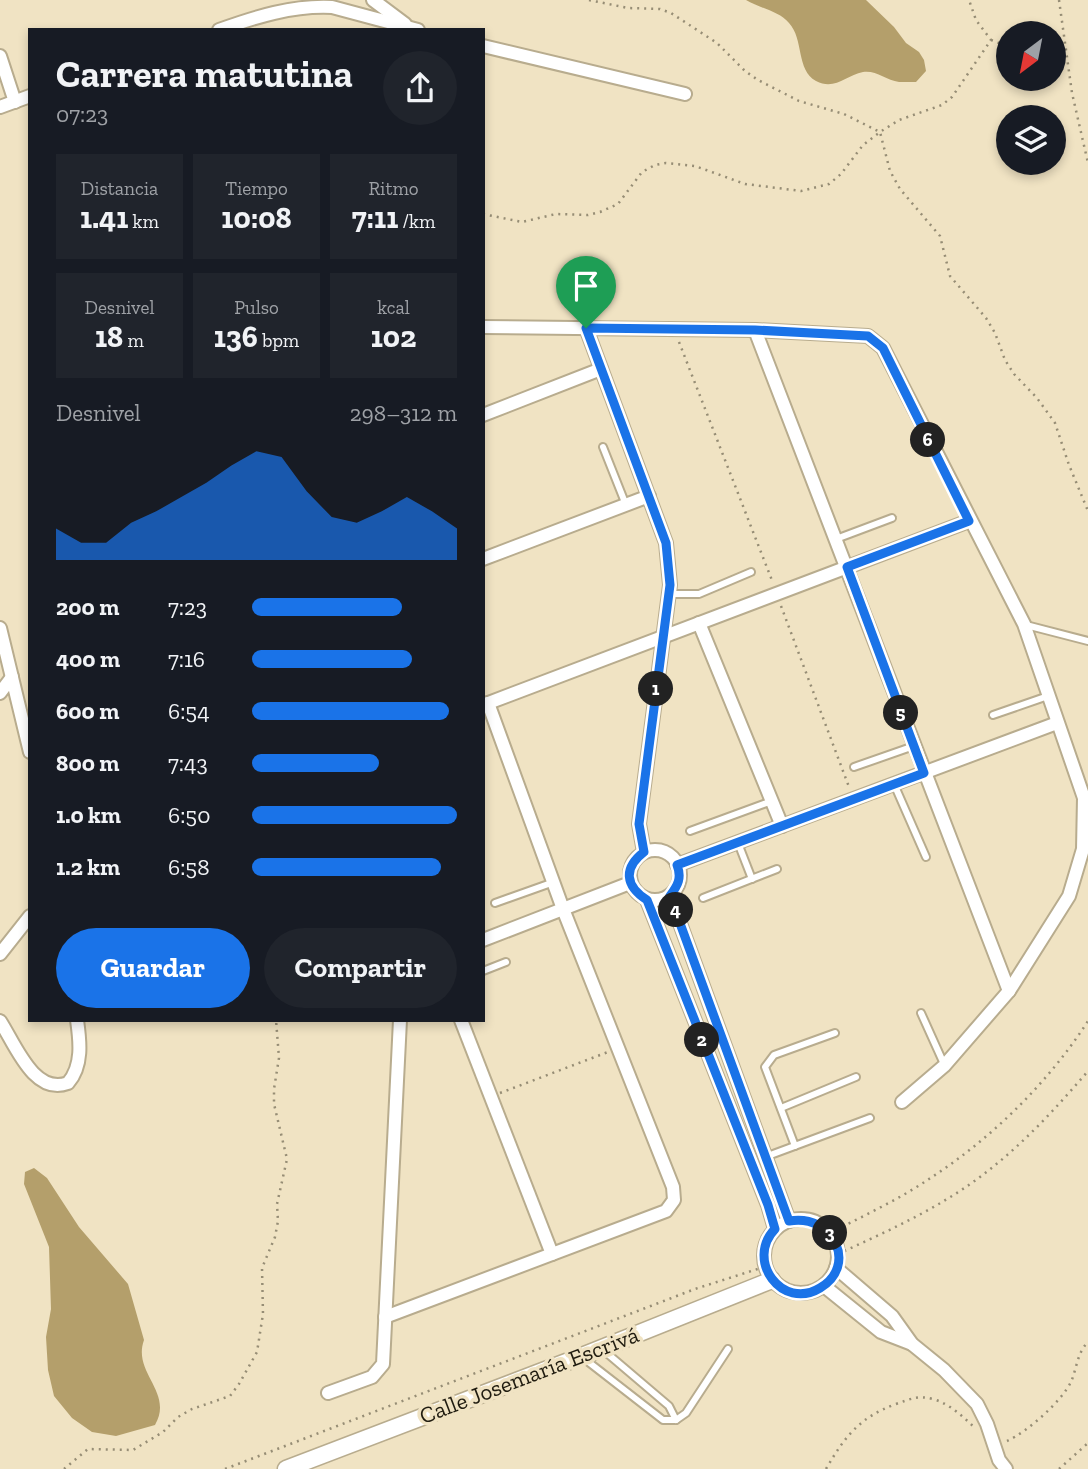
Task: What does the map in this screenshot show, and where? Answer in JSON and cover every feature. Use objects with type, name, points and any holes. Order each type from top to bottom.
[{"type":"street","points":[[373,0],[414,28]]},
{"type":"street","points":[[224,28],[254,17],[319,6],[411,28]]},
{"type":"street","points":[[485,46],[685,94]]},
{"type":"street","points":[[0,55],[15,102]]},
{"type":"street","points":[[0,107],[28,97]]},
{"type":"street","points":[[485,327],[755,330],[868,336],[883,348],[969,521],[1024,624],[1084,798],[1083,849],[1069,896],[1009,991],[944,1066],[902,1102]]},
{"type":"street","points":[[586,328],[666,543],[668,594],[639,824],[644,852]]},
{"type":"street","points":[[755,330],[1009,991]]},
{"type":"street","points":[[485,414],[601,369]]},
{"type":"street","points":[[485,558],[649,496]]},
{"type":"street","points":[[385,1317],[666,1211],[674,1200],[673,1187],[563,909],[486,704],[969,521]]},
{"type":"street","points":[[699,623],[782,826]]},
{"type":"street","points":[[0,628],[28,744]]},
{"type":"street","points":[[0,693],[12,677]]},
{"type":"street","points":[[677,865],[1057,723]]},
{"type":"street","points":[[656,850],[668,853],[677,865],[680,874],[678,886],[670,896],[659,901],[647,900],[636,893],[630,883],[629,871],[634,859],[644,852],[656,850]]},
{"type":"street","points":[[485,939],[630,883]]},
{"type":"street","points":[[670,896],[789,1221]]},
{"type":"street","points":[[647,900],[775,1229]]},
{"type":"street","points":[[0,954],[28,919]]},
{"type":"street","points":[[0,1021],[32,1072],[43,1082],[53,1086],[68,1083],[77,1069],[80,1043],[77,1022]]},
{"type":"street","points":[[328,1393],[372,1377],[383,1364],[400,1022]]},
{"type":"street","points":[[462,1022],[552,1254]]},
{"type":"street","points":[[730,1111],[747,1105]]},
{"type":"street","points":[[800,1219],[811,1220],[830,1233],[838,1254],[836,1268],[824,1286],[806,1294],[787,1292],[768,1273],[763,1255],[765,1244],[775,1229],[789,1221],[800,1219]]},
{"type":"street","points":[[836,1268],[892,1317],[912,1344],[944,1370],[977,1404],[999,1461],[1006,1469]]},
{"type":"street","name":"Calle Josemaría Escrivá","points":[[286,1469],[582,1356],[768,1273]]},
{"type":"street","points":[[824,1286],[881,1332],[912,1344]]},
{"type":"lane","points":[[603,447],[626,505]]},
{"type":"lane","points":[[836,539],[892,518]]},
{"type":"lane","points":[[668,594],[699,594],[751,572]]},
{"type":"lane","points":[[1024,624],[1088,641]]},
{"type":"lane","points":[[993,715],[1048,696]]},
{"type":"lane","points":[[853,766],[914,746]]},
{"type":"lane","points":[[894,784],[926,857]]},
{"type":"lane","points":[[690,831],[772,801]]},
{"type":"lane","points":[[738,843],[752,879]]},
{"type":"lane","points":[[703,898],[777,870]]},
{"type":"lane","points":[[495,903],[554,882]]},
{"type":"lane","points":[[485,970],[506,962]]},
{"type":"lane","points":[[921,1013],[944,1066]]},
{"type":"lane","points":[[796,1146],[765,1066],[774,1055],[835,1032]]},
{"type":"lane","points":[[781,1108],[856,1077]]},
{"type":"lane","points":[[765,1157],[870,1118]]},
{"type":"lane","points":[[601,1348],[669,1406],[676,1420]]},
{"type":"lane","points":[[582,1356],[663,1420],[676,1420],[686,1413],[728,1349]]},
{"type":"path","points":[[589,0],[628,8],[660,9],[671,13],[717,43],[758,80],[799,101],[844,114],[880,132],[890,171],[900,188],[940,236],[950,276],[990,326],[1014,374],[1037,398],[1055,423],[1088,511]]},
{"type":"path","points":[[969,0],[976,20],[991,40],[996,42]]},
{"type":"path","points":[[1059,0],[1061,21]]},
{"type":"path","points":[[485,214],[522,222],[556,215],[588,215],[600,212],[618,204],[642,172],[666,163],[695,166],[745,184],[801,191],[829,184],[841,174],[863,145],[880,132],[913,114],[942,105],[952,97],[991,40]]},
{"type":"path","points":[[1066,56],[1088,163]]},
{"type":"path","points":[[674,329],[854,800]]},
{"type":"path","points":[[830,1233],[927,1181],[989,1134],[1037,1087],[1073,1045],[1088,1021]]},
{"type":"path","points":[[64,1469],[88,1449],[133,1450],[163,1432],[192,1409],[230,1396],[257,1352],[262,1314],[262,1268],[275,1237],[277,1204],[287,1159],[274,1104],[279,1058],[276,1022]]},
{"type":"path","points":[[490,1096],[618,1048]]},
{"type":"path","points":[[838,1254],[924,1212],[989,1171],[1063,1101],[1088,1071]]},
{"type":"path","points":[[225,1469],[695,1289],[768,1273]]},
{"type":"path","points":[[826,1469],[848,1435],[862,1421],[880,1410],[917,1396],[935,1399],[948,1405],[993,1441],[1003,1443],[1018,1436],[1056,1401],[1070,1382],[1083,1346],[1088,1342]]},
{"type":"path","points":[[1059,1469],[1088,1443]]},
{"type":"shaded area","points":[[746,0],[866,0],[894,27],[906,43],[919,52],[926,71],[916,82],[899,82],[863,72],[835,83],[823,84],[805,70],[797,37],[789,23],[780,15]]},
{"type":"shaded area","points":[[34,1168],[47,1178],[79,1227],[128,1284],[144,1340],[143,1363],[160,1402],[155,1425],[116,1436],[92,1432],[72,1418],[54,1396],[48,1370],[46,1337],[51,1309],[49,1247],[24,1184],[25,1172]]},
{"type":"route","points":[[586,328],[755,330],[868,336],[883,348],[969,521],[847,567],[924,773],[677,865],[680,874],[678,886],[670,896],[789,1221],[811,1220],[822,1225],[837,1246],[838,1261],[833,1275],[824,1286],[806,1294],[787,1292],[779,1287],[764,1267],[765,1244],[775,1229],[768,1205],[647,900],[636,893],[630,883],[629,871],[634,859],[644,852],[639,824],[670,585],[666,543],[586,328]]}]
